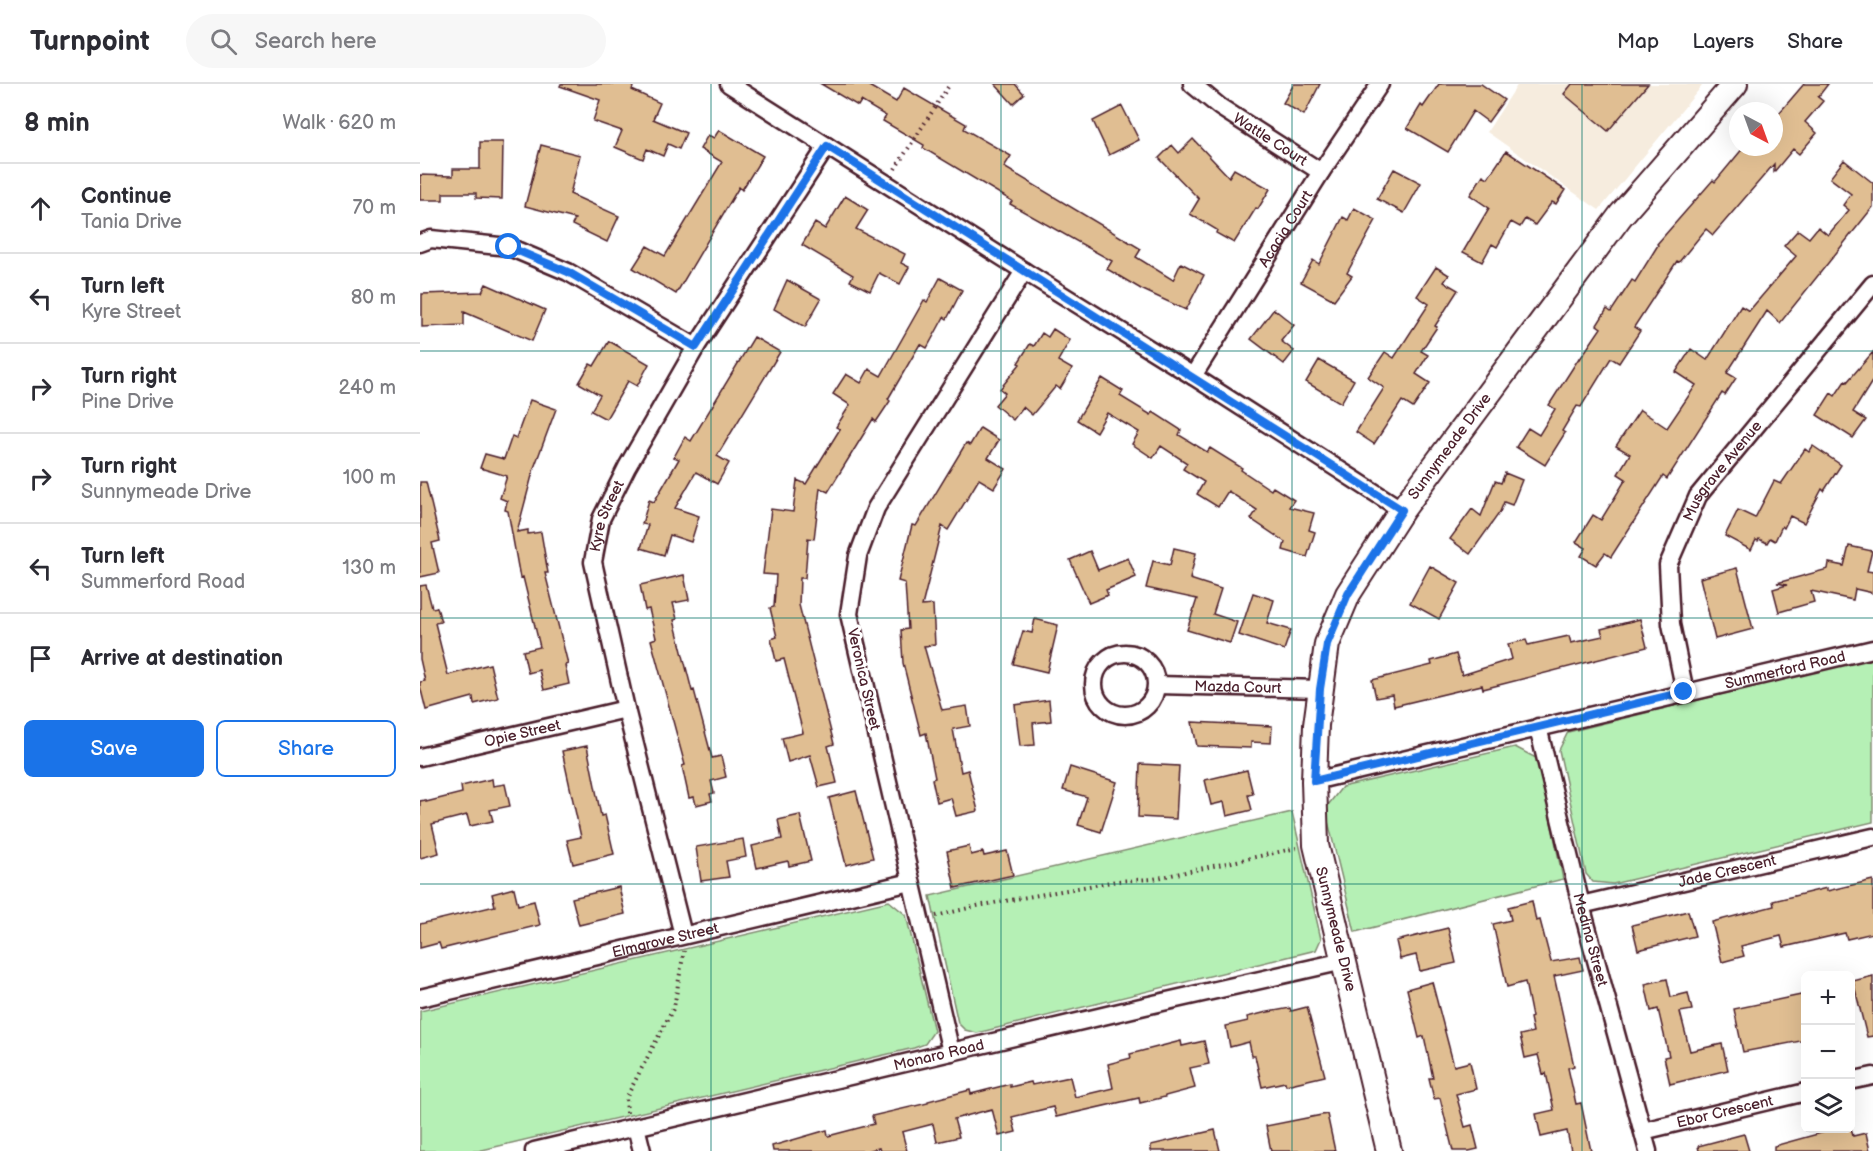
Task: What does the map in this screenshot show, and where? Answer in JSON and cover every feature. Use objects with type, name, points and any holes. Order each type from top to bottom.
[{"type":"street","points":[[729,84],[1402,510]]},
{"type":"street","name":"Wattle Court","points":[[1192,84],[1220,107],[1321,172]]},
{"type":"street","name":"Acacia Court","points":[[1193,376],[1321,172],[1380,84]]},
{"type":"street","name":"Sunnymeade Drive","points":[[1389,1151],[1316,844],[1314,781],[1320,689],[1327,644],[1348,594],[1402,510],[1621,215],[1735,84]]},
{"type":"street","name":"Kyre Street","points":[[683,935],[626,709],[593,562],[601,519],[627,467],[696,347],[827,146]]},
{"type":"street","points":[[420,243],[431,239],[509,247],[568,272],[696,347]]},
{"type":"street","name":"Veronica Street","points":[[951,1052],[849,614],[858,556],[876,508],[1024,271]]},
{"type":"street","name":"Musgrave Avenue","points":[[1684,692],[1671,624],[1668,565],[1698,495],[1873,284]]},
{"type":"street","name":"Summerford Road","points":[[1314,781],[1873,649]]},
{"type":"street","name":"Mazda Court","points":[[1157,685],[1320,689]]},
{"type":"street","name":"Opie Street","points":[[420,757],[626,709]]},
{"type":"street","name":"Medina Street","points":[[1538,727],[1581,905],[1648,1151]]},
{"type":"street","name":"Jade Crescent","points":[[1581,905],[1873,837]]},
{"type":"street","name":"Elmgrove Street","points":[[420,998],[911,882]]},
{"type":"street","name":"Monaro Road","points":[[534,1151],[1344,961]]},
{"type":"street","points":[[1855,1080],[1873,1076]]},
{"type":"street","name":"Ebor Crescent","points":[[1643,1131],[1801,1093]]},
{"type":"street","points":[[632,1128],[642,1151]]},
{"type":"path","points":[[886,183],[950,84]]},
{"type":"path","points":[[920,920],[977,906],[1117,881],[1153,879],[1316,844]]},
{"type":"path","points":[[632,1128],[626,1098],[674,1007],[685,957],[683,935]]},
{"type":"shaded area","points":[[1518,84],[1701,84],[1702,86],[1599,210],[1487,132]]},
{"type":"green space","points":[[1873,657],[1873,822],[1613,884],[1593,882],[1586,874],[1559,750],[1568,732]]},
{"type":"green space","points":[[1515,747],[1538,759],[1563,879],[1355,932],[1325,809],[1342,787]]},
{"type":"green space","points":[[1292,812],[1321,939],[1316,950],[977,1033],[965,1030],[958,1023],[930,896]]},
{"type":"green space","points":[[889,901],[906,915],[934,1031],[925,1044],[478,1151],[420,1151],[420,1011]]},
{"type":"building","points":[[561,84],[634,84],[632,90],[660,103],[653,119],[686,133],[679,149],[668,144],[663,156],[647,149],[643,159],[615,147],[622,131],[593,121],[600,100],[560,86]]},
{"type":"building","points":[[821,84],[871,84],[869,86],[896,102],[904,88],[966,124],[964,129],[1011,156],[1004,167],[1141,249],[1136,257],[1173,280],[1181,263],[1204,275],[1186,310],[1141,289],[1107,269],[1112,261],[1010,204],[1012,201],[923,148],[924,145],[883,121],[886,116],[861,101],[858,106]]},
{"type":"building","points":[[995,84],[1015,84],[1024,94],[1013,104]]},
{"type":"building","points":[[1294,84],[1320,84],[1304,115],[1283,103]]},
{"type":"building","points":[[1439,84],[1481,84],[1504,100],[1488,122],[1473,111],[1448,152],[1407,128],[1421,105],[1423,107]]},
{"type":"building","points":[[1572,84],[1648,84],[1608,131],[1564,94]]},
{"type":"building","points":[[1804,84],[1828,84],[1818,97],[1823,101],[1805,122],[1817,133],[1799,154],[1793,149],[1774,172],[1774,164],[1713,235],[1706,229],[1679,262],[1677,261],[1634,327],[1640,331],[1619,363],[1611,358],[1581,407],[1577,406],[1562,431],[1565,433],[1545,465],[1516,447],[1528,428],[1539,435],[1555,409],[1549,405],[1601,328],[1597,325],[1607,309],[1611,312],[1632,280],[1635,282],[1657,244],[1713,180],[1715,182],[1737,156],[1783,156],[1783,108]]},
{"type":"building","points":[[1122,106],[1139,140],[1109,155],[1093,121]]},
{"type":"building","points":[[719,130],[763,156],[742,190],[739,187],[676,294],[633,268],[647,246],[665,256],[722,162],[700,149],[708,135],[714,138]]},
{"type":"building","points":[[1193,139],[1229,177],[1234,169],[1270,189],[1234,243],[1190,214],[1199,199],[1159,158],[1172,145],[1179,153]]},
{"type":"building","points":[[480,142],[503,142],[502,199],[476,198],[476,193],[443,193],[443,200],[420,200],[420,175],[453,176],[453,169],[480,169]]},
{"type":"building","points":[[541,145],[580,155],[570,194],[619,216],[607,242],[572,225],[575,219],[525,206]]},
{"type":"building","points":[[1506,151],[1565,190],[1556,204],[1552,202],[1535,225],[1525,219],[1520,227],[1511,222],[1497,247],[1492,244],[1482,262],[1463,252],[1489,208],[1470,195],[1483,175],[1488,178]]},
{"type":"building","points":[[1844,160],[1873,183],[1873,207],[1780,323],[1767,311],[1727,373],[1736,378],[1725,395],[1722,393],[1667,479],[1663,476],[1611,557],[1605,553],[1596,565],[1581,556],[1586,548],[1576,542],[1593,515],[1601,520],[1626,479],[1618,474],[1630,454],[1616,446],[1640,410],[1667,428],[1696,385],[1676,372],[1691,349],[1707,360],[1741,306],[1749,311],[1796,256],[1784,246],[1798,230],[1809,238],[1818,227],[1828,235],[1849,210],[1843,205],[1851,194],[1830,178]]},
{"type":"building","points":[[1394,169],[1421,183],[1404,213],[1377,199]]},
{"type":"building","points":[[845,196],[868,210],[856,229],[905,254],[901,263],[909,267],[900,284],[879,273],[870,291],[850,281],[853,275],[802,245],[815,223],[825,229]]},
{"type":"building","points":[[1354,208],[1376,220],[1347,273],[1352,276],[1334,300],[1301,282],[1313,260],[1319,264],[1343,217],[1348,220]]},
{"type":"building","points":[[1436,267],[1449,275],[1444,282],[1458,290],[1421,351],[1428,355],[1416,374],[1430,383],[1413,408],[1402,401],[1374,444],[1356,432],[1384,388],[1368,377],[1385,352],[1394,358],[1429,304],[1417,296]]},
{"type":"building","points":[[940,278],[962,290],[947,319],[944,317],[927,348],[920,344],[888,399],[890,401],[876,422],[873,419],[828,492],[820,488],[814,539],[808,538],[805,578],[800,578],[799,605],[834,744],[828,746],[837,783],[819,787],[810,755],[788,762],[782,738],[803,733],[784,659],[776,661],[771,639],[777,637],[770,608],[774,607],[776,575],[763,574],[771,509],[793,512],[797,480],[806,484],[840,429],[836,427],[850,405],[833,394],[846,374],[861,383],[869,369],[881,376],[924,300],[927,302]]},
{"type":"building","points":[[787,280],[821,299],[805,327],[774,309]]},
{"type":"building","points":[[486,284],[545,310],[532,341],[464,312],[464,325],[422,327],[422,294],[482,292]]},
{"type":"building","points":[[1274,309],[1294,325],[1281,341],[1294,351],[1284,364],[1251,339]]},
{"type":"building","points":[[1053,329],[1070,340],[1058,361],[1072,369],[1060,389],[1056,386],[1032,415],[1023,407],[1013,420],[995,405],[1005,393],[1000,389],[1020,364],[1018,363],[1030,344],[1034,346],[1042,333],[1048,337]]},
{"type":"building","points":[[754,337],[780,352],[717,456],[729,463],[717,484],[696,472],[675,508],[699,516],[691,542],[670,535],[664,555],[641,548],[648,525],[642,524],[649,500],[654,502],[679,459],[674,457],[685,437],[691,441]]},
{"type":"building","points":[[609,341],[649,364],[637,386],[628,381],[606,419],[591,411],[600,395],[579,383],[590,364],[594,366]]},
{"type":"building","points":[[1873,352],[1873,380],[1853,412],[1866,420],[1853,438],[1817,415],[1831,393],[1835,396],[1845,381],[1847,382]]},
{"type":"building","points":[[1319,360],[1354,380],[1341,403],[1306,382]]},
{"type":"building","points":[[1102,378],[1123,391],[1120,396],[1151,415],[1153,412],[1181,430],[1179,435],[1207,452],[1210,448],[1271,490],[1273,487],[1294,500],[1289,507],[1314,513],[1309,530],[1315,532],[1307,557],[1283,550],[1285,542],[1251,519],[1257,510],[1228,491],[1218,507],[1197,494],[1204,482],[1183,469],[1187,463],[1161,446],[1153,458],[1132,444],[1139,432],[1107,413],[1096,432],[1077,420]]},
{"type":"building","points":[[530,400],[556,409],[534,468],[517,532],[528,530],[528,534],[541,532],[548,573],[545,573],[568,664],[565,665],[569,684],[544,690],[539,670],[528,673],[523,651],[540,647],[523,577],[520,578],[508,511],[505,510],[507,501],[500,498],[507,476],[480,468],[485,454],[504,459],[512,436],[516,438]]},
{"type":"building","points":[[980,428],[999,440],[988,458],[1006,469],[994,488],[979,479],[948,530],[942,526],[922,606],[933,605],[935,645],[924,646],[942,710],[967,706],[970,726],[953,729],[961,772],[968,770],[978,811],[956,816],[951,798],[937,802],[932,779],[935,778],[926,733],[921,735],[903,663],[901,630],[908,629],[905,583],[898,581],[912,525],[916,526],[966,443],[970,445]]},
{"type":"building","points":[[1813,446],[1841,465],[1824,491],[1822,489],[1804,523],[1790,516],[1775,541],[1770,538],[1767,543],[1756,540],[1751,550],[1725,536],[1738,510],[1755,518],[1774,481],[1781,484],[1805,449],[1809,452]]},
{"type":"building","points":[[1505,473],[1522,480],[1512,505],[1504,502],[1500,512],[1470,554],[1450,539],[1472,509],[1481,516],[1495,481],[1501,483]]},
{"type":"building","points":[[420,482],[426,482],[440,541],[432,543],[439,573],[420,577]]},
{"type":"building","points":[[1849,546],[1872,551],[1867,571],[1873,572],[1873,593],[1855,589],[1853,600],[1811,591],[1814,602],[1779,612],[1773,589],[1787,585],[1777,583],[1828,569],[1829,563],[1844,566]]},
{"type":"building","points":[[1174,548],[1196,553],[1190,579],[1221,589],[1213,614],[1237,622],[1230,643],[1187,630],[1197,599],[1146,588],[1153,561],[1170,565]]},
{"type":"building","points":[[1090,551],[1098,570],[1128,558],[1136,577],[1106,590],[1108,595],[1089,603],[1070,560]]},
{"type":"building","points":[[1430,566],[1459,583],[1439,619],[1410,603]]},
{"type":"building","points":[[1737,568],[1753,629],[1715,639],[1700,578]]},
{"type":"building","points":[[684,575],[689,600],[673,603],[677,619],[674,620],[712,758],[721,756],[726,777],[711,781],[714,793],[710,794],[712,801],[696,805],[694,797],[689,798],[682,766],[685,765],[651,640],[656,638],[649,609],[645,610],[640,585]]},
{"type":"building","points":[[426,585],[432,608],[437,607],[441,622],[435,623],[448,675],[490,664],[498,698],[474,704],[473,697],[426,710],[420,686],[420,682],[425,681],[420,659],[420,586]]},
{"type":"building","points":[[1253,593],[1274,600],[1267,623],[1291,630],[1284,650],[1239,635]]},
{"type":"building","points":[[1035,619],[1058,625],[1047,672],[1013,664],[1023,631],[1032,633]]},
{"type":"building","points":[[1640,619],[1647,647],[1483,689],[1482,685],[1394,706],[1392,695],[1376,698],[1372,680],[1432,665],[1431,661],[1456,654],[1462,675],[1512,659],[1508,644],[1526,640],[1528,645],[1569,636],[1571,643],[1603,636],[1601,629]]},
{"type":"building","points":[[1049,700],[1051,721],[1033,723],[1035,745],[1020,746],[1015,705]]},
{"type":"building","points":[[1192,722],[1272,726],[1271,743],[1251,742],[1251,748],[1197,746]]},
{"type":"building","points":[[587,746],[601,816],[605,815],[614,854],[573,864],[567,840],[581,837],[562,751]]},
{"type":"building","points":[[1140,764],[1179,766],[1176,819],[1138,817]]},
{"type":"building","points":[[1070,767],[1117,782],[1101,832],[1078,825],[1087,797],[1063,790]]},
{"type":"building","points":[[1247,770],[1253,794],[1248,795],[1252,810],[1227,816],[1224,802],[1211,805],[1205,780]]},
{"type":"building","points":[[492,779],[493,786],[505,784],[510,806],[490,810],[493,821],[470,826],[467,815],[432,824],[439,853],[420,858],[420,801],[426,800],[426,802],[462,793],[461,786]]},
{"type":"building","points":[[856,791],[873,858],[846,865],[829,798]]},
{"type":"building","points":[[800,815],[811,861],[789,866],[788,861],[757,868],[752,846],[782,839],[778,820]]},
{"type":"building","points":[[743,839],[746,857],[726,861],[729,877],[701,881],[696,847]]},
{"type":"building","points":[[969,846],[971,855],[983,852],[984,856],[1007,851],[1013,875],[955,888],[947,851]]},
{"type":"building","points":[[1873,880],[1873,933],[1847,939],[1845,933],[1784,947],[1781,936],[1741,946],[1744,956],[1722,962],[1712,922],[1774,906],[1773,901]]},
{"type":"building","points":[[619,887],[625,914],[579,925],[572,898]]},
{"type":"building","points":[[514,888],[518,905],[534,901],[540,925],[441,949],[439,943],[420,948],[420,924],[495,906],[492,894]]},
{"type":"building","points":[[1532,901],[1536,921],[1540,920],[1551,962],[1580,957],[1583,970],[1554,976],[1574,1066],[1568,1068],[1576,1104],[1581,1103],[1591,1151],[1571,1151],[1567,1131],[1541,1137],[1536,1114],[1554,1110],[1546,1073],[1543,1074],[1538,1055],[1525,1058],[1520,1035],[1533,1032],[1525,982],[1507,987],[1493,924],[1511,920],[1508,907]]},
{"type":"building","points":[[1688,911],[1695,936],[1638,950],[1632,925]]},
{"type":"building","points":[[1448,928],[1456,963],[1420,971],[1416,955],[1400,959],[1396,941]]},
{"type":"building","points":[[1873,976],[1873,1036],[1867,1037],[1855,980]]},
{"type":"building","points":[[1667,979],[1671,997],[1688,993],[1692,1010],[1680,1012],[1690,1051],[1722,1044],[1728,1070],[1670,1084],[1664,1057],[1669,1056],[1658,1009],[1651,1011],[1645,984]]},
{"type":"building","points":[[1432,982],[1454,1066],[1470,1062],[1476,1089],[1456,1094],[1465,1127],[1472,1125],[1478,1149],[1453,1151],[1440,1098],[1434,1099],[1429,1078],[1433,1078],[1424,1036],[1419,1038],[1407,989]]},
{"type":"building","points":[[1801,995],[1801,1041],[1743,1052],[1734,1009]]},
{"type":"building","points":[[1307,1007],[1325,1076],[1286,1085],[1285,1082],[1262,1087],[1255,1056],[1252,1056],[1249,1042],[1230,1047],[1226,1026],[1248,1021],[1247,1017],[1263,1013],[1290,1008],[1291,1011]]},
{"type":"building","points":[[1181,1041],[1182,1046],[1204,1041],[1209,1064],[1190,1068],[1195,1088],[1165,1097],[1140,1103],[1139,1098],[1056,1117],[1053,1107],[1012,1117],[1016,1132],[999,1136],[992,1109],[954,1119],[959,1137],[937,1142],[933,1124],[902,1132],[907,1151],[880,1151],[879,1148],[866,1151],[773,1151],[772,1146],[827,1130],[828,1136],[874,1124],[872,1116],[970,1090],[971,1094],[1010,1084],[1010,1087],[1031,1082],[1032,1085],[1070,1077],[1075,1097],[1113,1088],[1108,1064],[1131,1058],[1130,1054]]},
{"type":"building","points":[[1327,1114],[1335,1151],[1271,1151],[1266,1126]]},
{"type":"building","points":[[1215,1130],[1220,1151],[1151,1151],[1151,1145]]},
{"type":"building","points":[[1821,1133],[1852,1133],[1853,1136],[1866,1133],[1870,1151],[1774,1151],[1774,1146]]},
{"type":"building","points":[[1744,1134],[1749,1151],[1699,1151],[1698,1146]]},
{"type":"route","points":[[509,247],[568,272],[696,347],[827,146],[1402,510],[1348,594],[1327,644],[1316,725],[1314,781],[1684,692]]}]
